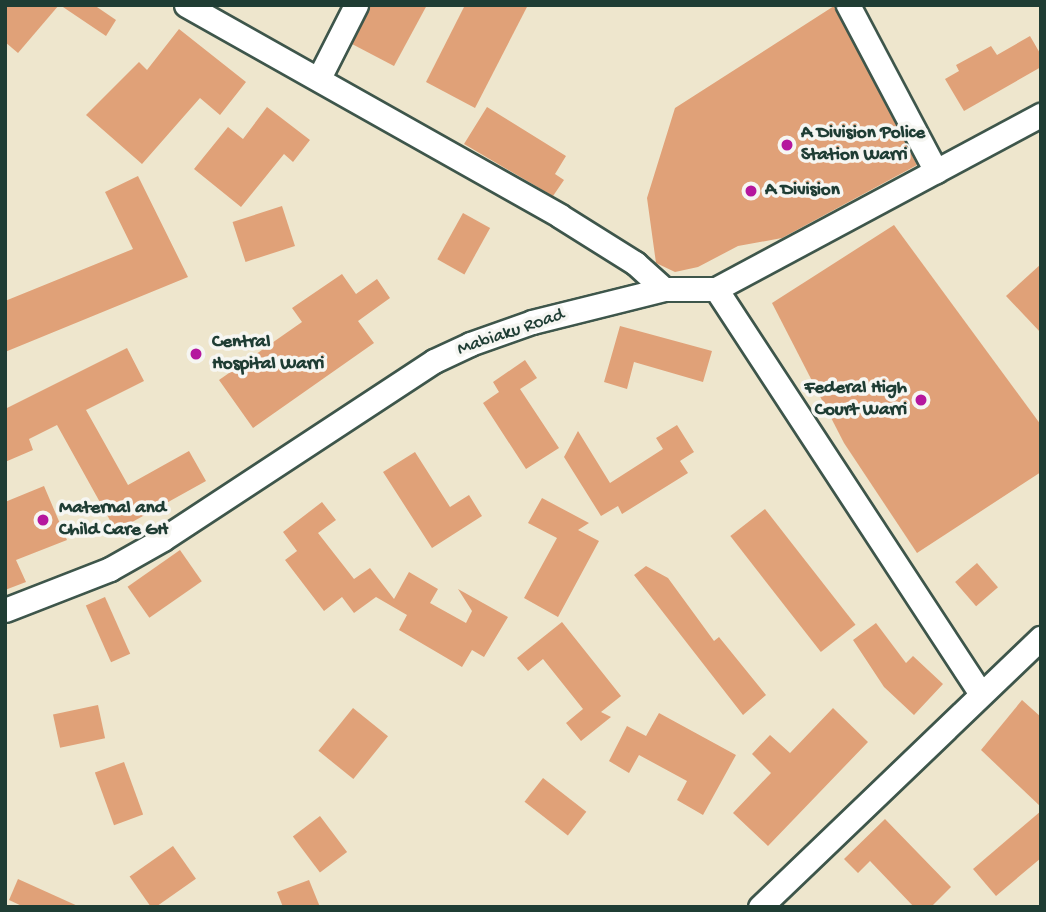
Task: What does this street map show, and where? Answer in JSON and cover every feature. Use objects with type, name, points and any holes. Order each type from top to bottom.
[{"type":"street","points":[[186,5],[560,216],[635,263],[664,289]]},
{"type":"street","points":[[319,78],[356,5]]},
{"type":"street","points":[[848,5],[936,171]]},
{"type":"street","name":"Mabiaku Road","points":[[5,610],[110,569],[163,539],[434,361],[532,322],[664,289],[716,289],[1041,115]]},
{"type":"street","points":[[716,289],[980,692]]},
{"type":"street","points":[[760,907],[980,692],[1041,638]]},
{"type":"building","points":[[5,5],[59,5],[18,53],[5,42]]},
{"type":"building","points":[[60,5],[94,5],[116,20],[106,36]]},
{"type":"building","points":[[370,5],[427,5],[394,66],[352,44]]},
{"type":"building","points":[[465,5],[528,5],[475,108],[426,82]]},
{"type":"building","name":"A Division Police Station Warri","points":[[834,6],[917,165],[782,238],[738,246],[698,267],[675,272],[656,263],[647,198],[675,108]]},
{"type":"building","points":[[179,29],[246,82],[220,115],[200,98],[142,164],[86,115],[139,62],[147,70]]},
{"type":"building","points":[[1030,36],[1041,55],[1041,67],[964,111],[945,79],[959,71],[956,65],[991,46],[997,55]]},
{"type":"building","points":[[267,107],[310,140],[293,162],[284,154],[241,207],[194,169],[228,127],[243,139]]},
{"type":"building","points":[[487,107],[566,156],[555,174],[564,180],[553,196],[464,144]]},
{"type":"building","points":[[138,176],[188,277],[5,352],[5,301],[133,249],[105,192]]},
{"type":"building","points":[[282,206],[295,246],[246,262],[233,222]]},
{"type":"building","points":[[463,213],[490,228],[464,274],[437,259]]},
{"type":"building","points":[[894,225],[1041,425],[1041,472],[917,553],[844,443],[772,303]]},
{"type":"building","points":[[1041,264],[1041,333],[1006,296]]},
{"type":"building","points":[[342,274],[356,294],[377,279],[390,298],[358,321],[374,343],[253,428],[219,380],[302,322],[292,308]]},
{"type":"building","points":[[620,326],[712,351],[703,382],[634,362],[627,389],[604,382]]},
{"type":"building","points":[[127,348],[144,381],[86,410],[128,485],[189,451],[206,481],[116,531],[57,425],[29,439],[33,450],[5,462],[5,409]]},
{"type":"building","points":[[525,360],[537,378],[520,389],[559,448],[526,469],[483,403],[499,392],[493,382]]},
{"type":"building","points":[[677,425],[694,452],[680,461],[688,473],[622,514],[618,506],[601,516],[564,457],[578,431],[610,483],[663,449],[656,438]]},
{"type":"building","points":[[415,452],[450,507],[469,495],[482,516],[432,548],[383,472]]},
{"type":"building","points":[[44,486],[67,540],[16,560],[26,582],[5,590],[5,502]]},
{"type":"building","points":[[542,498],[589,523],[578,530],[599,541],[558,617],[524,598],[557,538],[528,523]]},
{"type":"building","points":[[322,502],[336,520],[318,533],[354,579],[370,568],[394,599],[409,572],[438,589],[430,603],[466,623],[472,611],[458,589],[508,617],[484,657],[472,650],[462,667],[399,630],[407,615],[376,597],[354,613],[342,597],[324,611],[285,560],[297,551],[283,532]]},
{"type":"building","points":[[765,509],[856,625],[821,652],[730,536]]},
{"type":"building","points":[[180,550],[202,581],[149,618],[128,587]]},
{"type":"building","points":[[977,563],[998,587],[976,606],[955,582]]},
{"type":"building","points":[[646,566],[668,578],[714,641],[719,637],[766,695],[743,715],[634,575]]},
{"type":"building","points":[[105,597],[130,654],[111,662],[86,606]]},
{"type":"building","points":[[562,622],[621,696],[601,712],[611,717],[581,741],[566,723],[583,709],[543,659],[528,671],[517,658]]},
{"type":"building","points":[[876,623],[906,663],[913,656],[943,684],[914,715],[884,687],[853,640]]},
{"type":"building","points":[[1022,700],[1041,717],[1041,807],[981,750]]},
{"type":"building","points":[[98,705],[105,738],[60,748],[53,715]]},
{"type":"building","points":[[353,708],[388,736],[353,779],[318,751]]},
{"type":"building","points":[[833,708],[868,742],[768,846],[733,813],[771,773],[752,754],[770,735],[790,753]]},
{"type":"building","points":[[659,713],[736,755],[703,815],[677,800],[687,781],[639,755],[629,773],[609,761],[627,726],[646,736]]},
{"type":"building","points":[[124,762],[143,815],[114,825],[95,773]]},
{"type":"building","points":[[543,778],[586,812],[568,836],[525,802]]},
{"type":"building","points":[[1041,811],[1041,858],[996,896],[973,869]]},
{"type":"building","points":[[320,816],[347,852],[320,872],[293,836]]},
{"type":"building","points":[[885,819],[951,887],[931,907],[914,907],[870,861],[858,873],[844,859]]},
{"type":"building","points":[[173,846],[196,879],[156,907],[151,907],[130,876]]},
{"type":"building","points":[[18,879],[80,907],[24,907],[9,900]]},
{"type":"building","points":[[309,880],[320,907],[283,907],[277,892]]},
{"type":"place","name":"A Division Police Station Warri","points":[[787,145]]},
{"type":"place","name":"A Division","points":[[751,191]]},
{"type":"place","name":"Central Hospital Warri","points":[[196,354]]},
{"type":"place","name":"Federal High Court Warri","points":[[921,400]]},
{"type":"place","name":"Maternal and Child Care GH","points":[[43,520]]}]
